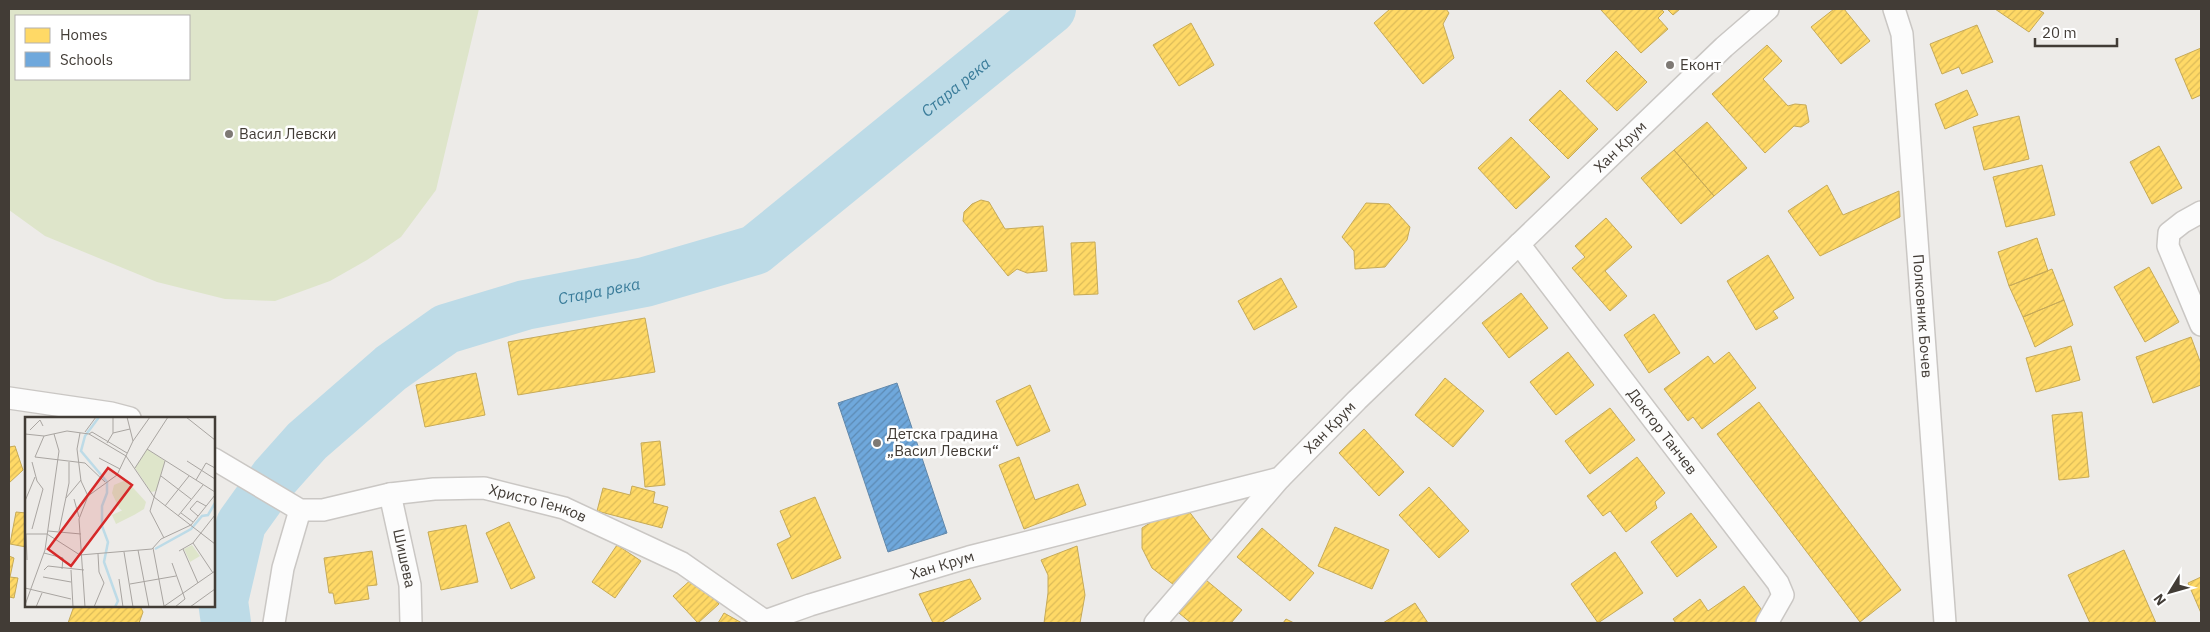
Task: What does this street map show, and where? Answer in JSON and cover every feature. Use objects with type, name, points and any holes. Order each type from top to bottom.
[{"type":"street","name":"Хан Крум","points":[[765,622],[810,605],[969,557],[1280,478],[1357,400],[1519,244],[1724,47],[1768,9]]},
{"type":"street","name":"Полковник Бочев","points":[[1894,9],[1902,34],[1945,623]]},
{"type":"street","points":[[2201,212],[2169,233],[2168,246],[2201,325]]},
{"type":"street","name":"Доктор Танчев","points":[[1519,244],[1778,583],[1783,595],[1767,623]]},
{"type":"street","points":[[9,398],[111,413],[126,417]]},
{"type":"street","points":[[218,462],[293,506],[274,623]]},
{"type":"street","points":[[1155,623],[1280,478]]},
{"type":"street","name":"Христо Генков","points":[[293,506],[322,510],[390,494],[434,489],[484,488],[564,508],[682,563],[765,622]]},
{"type":"street","name":"Шишева","points":[[390,494],[410,585],[411,623]]},
{"type":"green space","name":"Васил Левски","points":[[9,9],[479,9],[436,190],[401,237],[367,260],[330,281],[275,301],[225,299],[157,282],[45,236],[9,210]]},
{"type":"building: Homes","points":[[1390,9],[1446,9],[1449,13],[1443,24],[1454,58],[1423,84],[1374,23]]},
{"type":"building: Homes","points":[[1602,9],[1661,9],[1664,12],[1658,18],[1668,29],[1641,53]]},
{"type":"building: Homes","points":[[1667,9],[1680,9],[1673,15]]},
{"type":"building: Homes","points":[[1834,9],[1844,9],[1870,41],[1841,64],[1811,27]]},
{"type":"building: Homes","points":[[1995,9],[2037,9],[2044,13],[2029,32]]},
{"type":"building: Homes","points":[[1191,23],[1214,65],[1179,86],[1153,45]]},
{"type":"building: Homes","points":[[1977,25],[1993,62],[1962,74],[1959,67],[1942,74],[1930,44]]},
{"type":"building: Homes","points":[[1767,45],[1782,61],[1763,79],[1788,106],[1795,104],[1806,105],[1809,122],[1801,127],[1794,126],[1765,153],[1712,94]]},
{"type":"building: Homes","points":[[2201,48],[2201,95],[2192,99],[2175,59]]},
{"type":"building: Homes","points":[[1616,51],[1647,82],[1617,111],[1586,81]]},
{"type":"building: Homes","points":[[1560,90],[1598,129],[1568,159],[1529,120]]},
{"type":"building: Homes","points":[[1967,90],[1978,115],[1945,129],[1935,104]]},
{"type":"building: Homes","points":[[2019,116],[2029,159],[1984,170],[1973,127]]},
{"type":"building: Homes","points":[[1707,122],[1747,168],[1714,196],[1674,150]]},
{"type":"building: Homes","points":[[1511,137],[1550,177],[1516,209],[1478,168]]},
{"type":"building: Homes","points":[[2159,146],[2182,188],[2152,204],[2130,162]]},
{"type":"building: Homes","points":[[1674,150],[1714,196],[1681,224],[1641,178]]},
{"type":"building: Homes","points":[[2042,165],[2055,215],[2006,227],[1993,177]]},
{"type":"building: Homes","points":[[1827,185],[1843,215],[1899,191],[1900,217],[1820,256],[1788,211]]},
{"type":"building: Homes","points":[[981,200],[989,202],[1005,229],[1043,226],[1047,271],[1027,273],[1017,269],[1008,276],[963,221],[964,212],[972,204]]},
{"type":"building: Homes","points":[[1366,203],[1389,204],[1410,227],[1407,240],[1385,267],[1355,269],[1354,251],[1342,237]]},
{"type":"building: Homes","points":[[1606,218],[1632,247],[1605,271],[1627,296],[1610,311],[1572,268],[1585,257],[1575,246]]},
{"type":"building: Homes","points":[[2037,238],[2048,271],[2009,286],[1998,252]]},
{"type":"building: Homes","points":[[1095,242],[1098,294],[1074,295],[1071,243]]},
{"type":"building: Homes","points":[[1768,255],[1794,298],[1773,311],[1778,318],[1756,330],[1727,281]]},
{"type":"building: Homes","points":[[2149,267],[2179,322],[2145,342],[2114,287]]},
{"type":"building: Homes","points":[[2052,269],[2064,300],[2023,317],[2009,286]]},
{"type":"building: Homes","points":[[1281,278],[1297,307],[1254,330],[1238,301]]},
{"type":"building: Homes","points":[[1521,293],[1548,328],[1509,358],[1482,323]]},
{"type":"building: Homes","points":[[2064,300],[2073,325],[2035,347],[2023,317]]},
{"type":"building: Homes","points":[[1654,314],[1680,353],[1649,373],[1624,335]]},
{"type":"building: Homes","points":[[645,318],[655,372],[518,395],[508,342]]},
{"type":"building: Homes","points":[[2191,337],[2201,364],[2201,385],[2153,403],[2136,357]]},
{"type":"building: Homes","points":[[2071,346],[2080,380],[2036,392],[2026,358]]},
{"type":"building: Homes","points":[[1568,352],[1594,385],[1556,415],[1530,382]]},
{"type":"building: Homes","points":[[1729,352],[1756,388],[1702,429],[1693,417],[1688,421],[1664,389],[1708,356],[1714,364]]},
{"type":"building: Homes","points":[[476,373],[485,415],[425,427],[416,385]]},
{"type":"building: Homes","points":[[1445,378],[1484,411],[1453,447],[1415,415]]},
{"type":"building: Homes","points":[[1030,385],[1050,431],[1017,446],[996,401]]},
{"type":"building: Homes","points":[[1759,402],[1901,590],[1860,622],[1717,434]]},
{"type":"building: Homes","points":[[1610,408],[1635,440],[1590,474],[1565,441]]},
{"type":"building: Homes","points":[[2082,412],[2089,477],[2059,480],[2052,415]]},
{"type":"building: Homes","points":[[1364,429],[1404,472],[1379,496],[1339,453]]},
{"type":"building: Homes","points":[[660,441],[665,485],[645,487],[641,443]]},
{"type":"building: Homes","points":[[15,446],[23,470],[9,483],[9,447]]},
{"type":"building: Homes","points":[[1019,457],[1035,500],[1078,484],[1086,505],[1024,529],[999,465]]},
{"type":"building: Homes","points":[[1637,457],[1665,493],[1655,502],[1657,508],[1626,532],[1610,511],[1603,516],[1587,496]]},
{"type":"building: Homes","points":[[632,486],[655,492],[653,503],[668,507],[662,528],[597,511],[603,488],[630,495]]},
{"type":"building: Homes","points":[[1429,487],[1469,531],[1439,558],[1399,515]]},
{"type":"building: Homes","points":[[815,497],[841,558],[792,579],[777,544],[791,537],[780,511]]},
{"type":"building: Homes","points":[[1188,510],[1215,546],[1174,585],[1152,568],[1142,548],[1142,528],[1167,512]]},
{"type":"building: Homes","points":[[16,512],[25,513],[25,547],[10,544]]},
{"type":"building: Homes","points":[[1691,513],[1717,547],[1677,577],[1651,542]]},
{"type":"building: Homes","points":[[509,522],[535,578],[511,589],[486,533]]},
{"type":"building: Homes","points":[[466,525],[478,582],[441,590],[428,532]]},
{"type":"building: Homes","points":[[1335,527],[1389,550],[1372,589],[1318,566]]},
{"type":"building: Homes","points":[[1262,528],[1314,573],[1290,601],[1237,557]]},
{"type":"building: Homes","points":[[617,545],[641,561],[615,598],[592,582]]},
{"type":"building: Homes","points":[[1077,546],[1085,595],[1080,623],[1044,623],[1048,575],[1041,560]]},
{"type":"building: Homes","points":[[2124,550],[2156,623],[2090,623],[2068,575]]},
{"type":"building: Homes","points":[[372,551],[377,585],[367,586],[369,599],[335,604],[333,593],[329,593],[324,558]]},
{"type":"building: Homes","points":[[1615,552],[1643,593],[1598,623],[1571,584]]},
{"type":"building: Homes","points":[[9,556],[14,558],[10,577],[18,578],[14,598],[9,597]]},
{"type":"building: Homes","points":[[694,577],[719,604],[698,623],[673,596]]},
{"type":"building: Homes","points":[[2201,577],[2201,613],[2188,583]]},
{"type":"building: Homes","points":[[970,579],[981,599],[941,623],[933,623],[919,594]]},
{"type":"building: Homes","points":[[1206,580],[1242,610],[1231,623],[1191,623],[1179,613]]},
{"type":"building: Homes","points":[[1744,586],[1767,617],[1758,623],[1676,623],[1673,619],[1700,599],[1708,611]]},
{"type":"building: Homes","points":[[1415,603],[1428,623],[1383,623]]},
{"type":"building: Homes","points":[[74,607],[140,607],[143,612],[139,623],[68,623]]},
{"type":"building: Homes","points":[[724,613],[742,623],[718,623]]},
{"type":"building: Homes","points":[[1286,619],[1294,623],[1283,623]]},
{"type":"building: Schools","points":[[897,383],[947,533],[888,552],[838,403]]},
{"type":"waterway","name":"Стара река","points":[[226,623],[223,601],[241,524],[274,478],[307,441],[391,368],[446,329],[525,305],[645,282],[755,250],[1051,9]]},
{"type":"place","name":"Еконт","points":[[1670,65]]},
{"type":"place","name":"Васил Левски","points":[[229,134]]},
{"type":"place","name":"Детска градина „Васил Левски“","points":[[877,443]]}]
